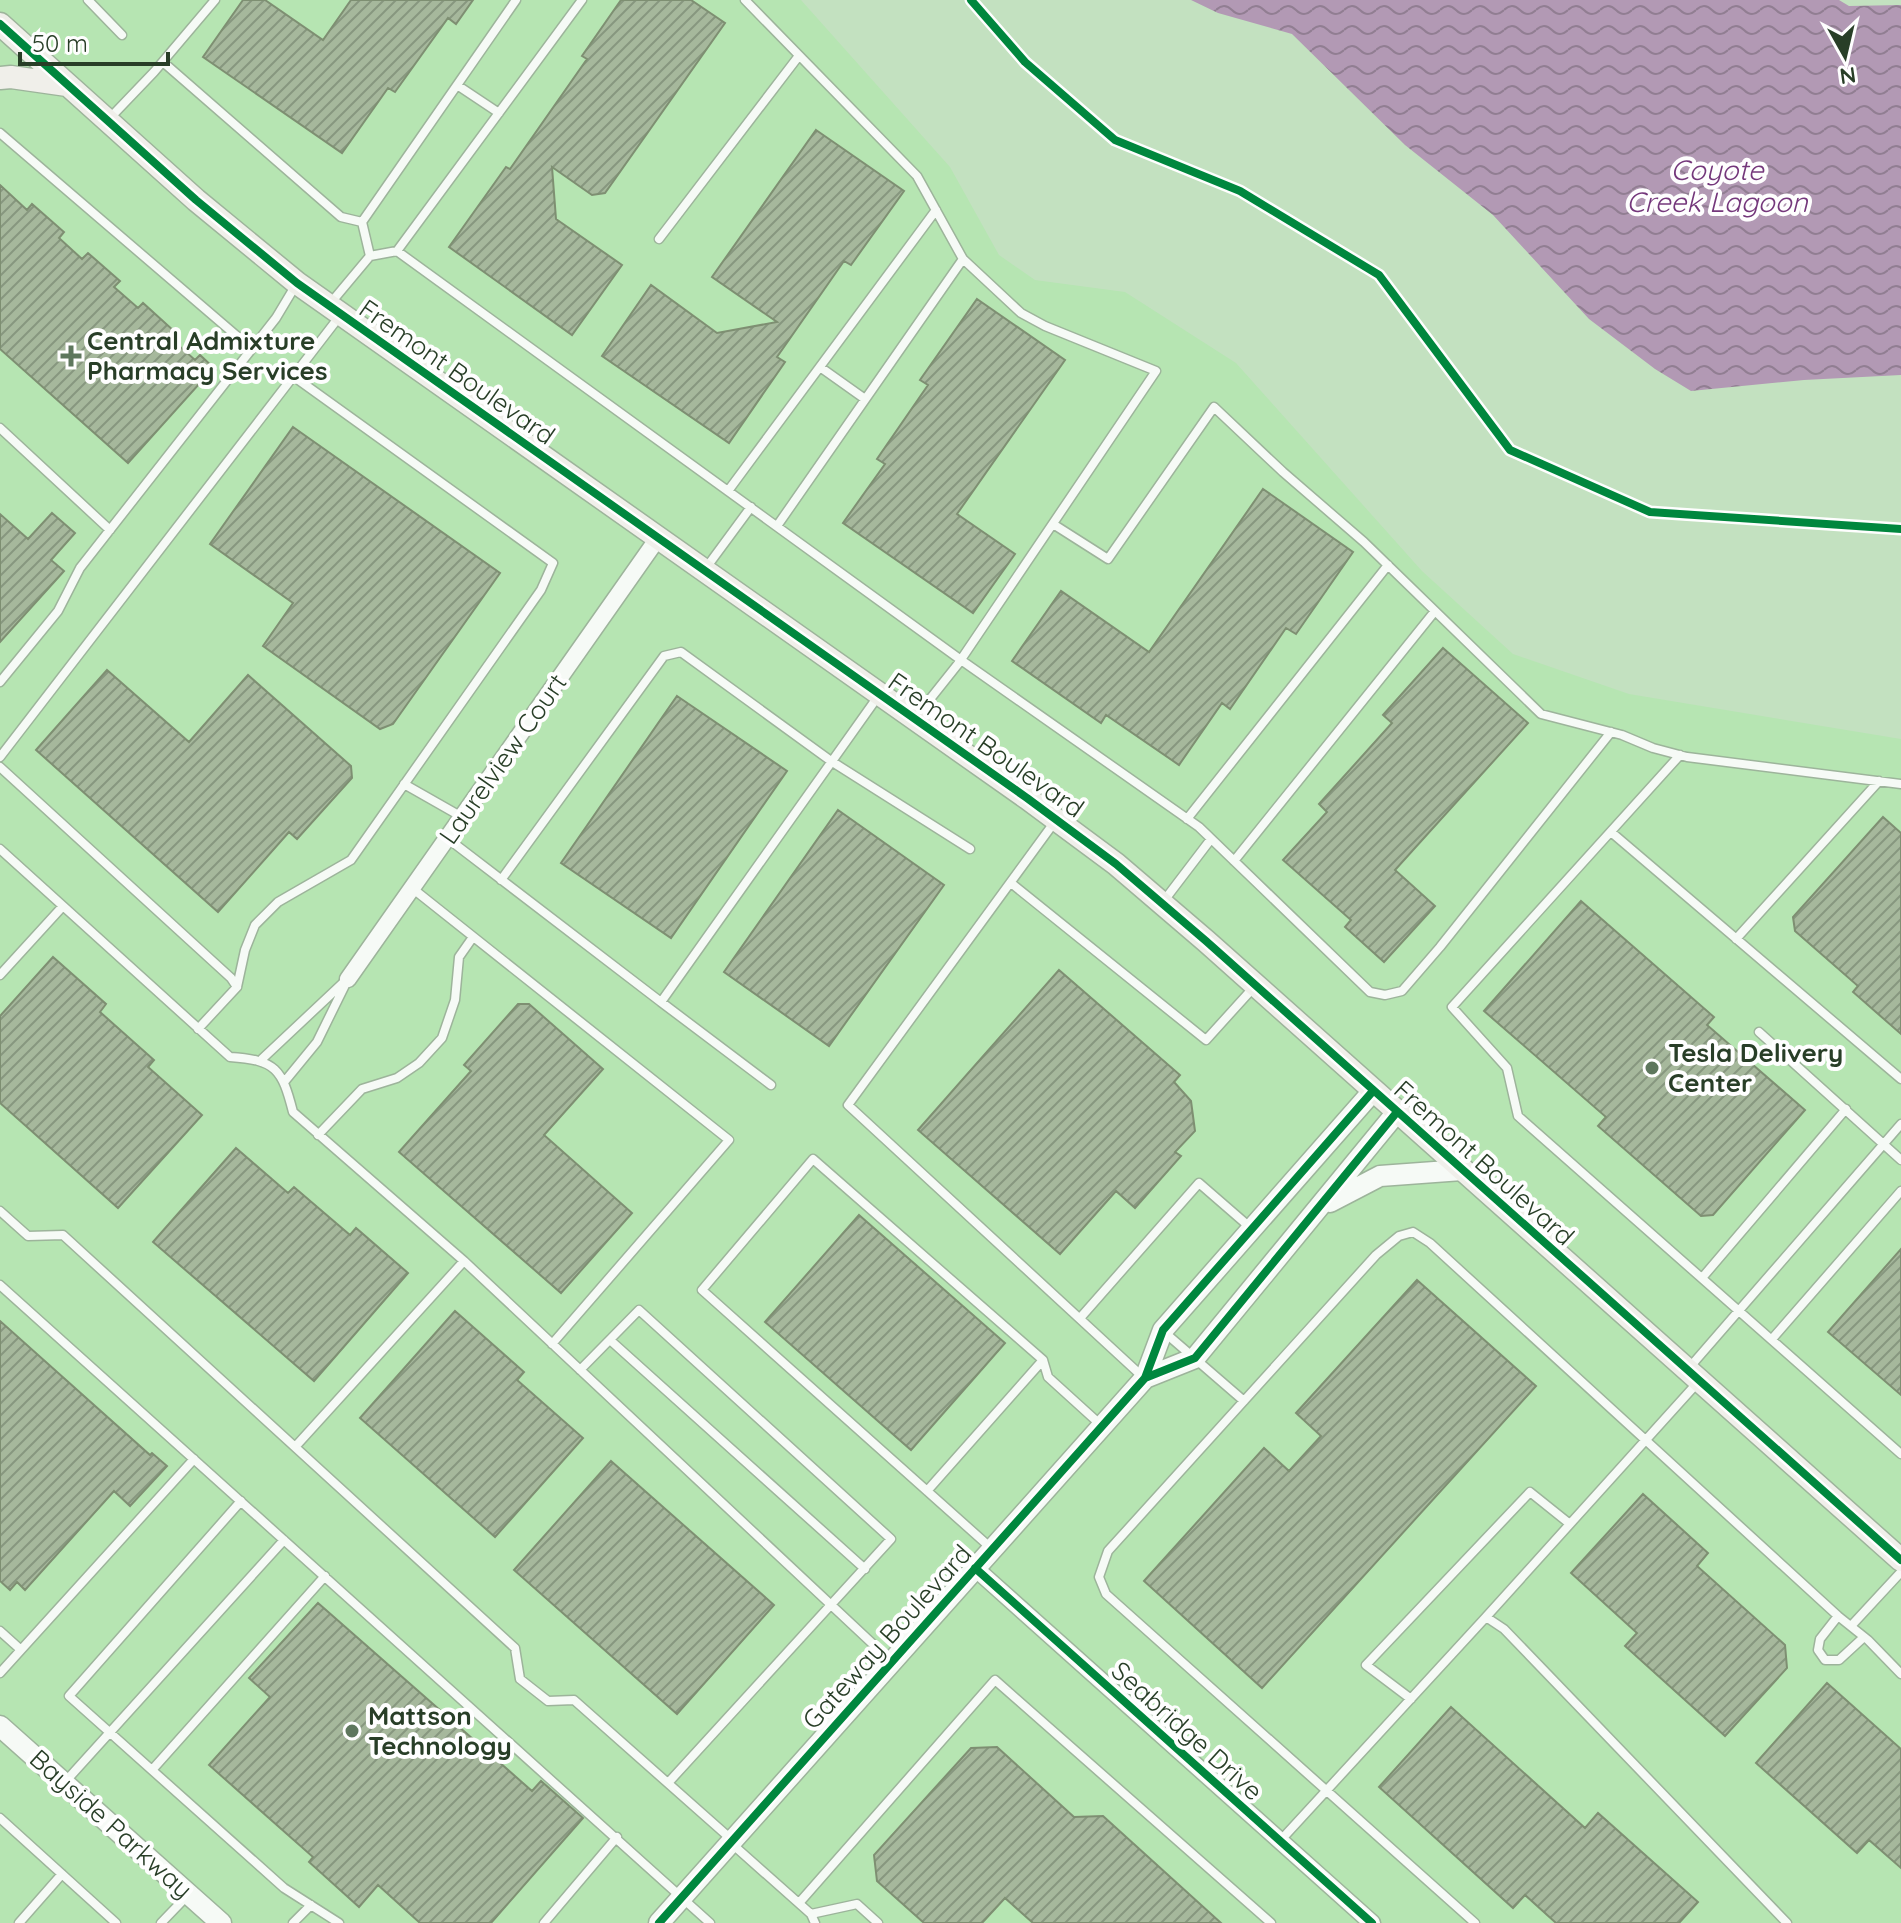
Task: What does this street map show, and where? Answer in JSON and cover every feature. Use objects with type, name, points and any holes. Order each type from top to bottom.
[{"type":"main road","name":"Fremont Boulevard","points":[[0,24],[196,200],[297,283],[1057,819],[1163,903],[1901,1560]]},
{"type":"main road","points":[[0,78],[67,85]]},
{"type":"street","name":"Laurelview Court","points":[[348,979],[658,538]]},
{"type":"street","name":"Gateway Boulevard","points":[[659,1923],[1145,1378],[1163,1330],[1373,1091]]},
{"type":"street","name":"Gateway Boulevard","points":[[1145,1378],[1195,1358],[1397,1112]]},
{"type":"street","points":[[1317,1210],[1380,1176],[1462,1170]]},
{"type":"street","name":"Seabridge Drive","points":[[975,1568],[1372,1923]]},
{"type":"street","name":"Bayside Parkway","points":[[0,1726],[221,1923]]},
{"type":"lane","points":[[88,0],[122,35]]},
{"type":"lane","points":[[108,121],[215,0]]},
{"type":"lane","points":[[370,256],[362,222],[516,0]]},
{"type":"lane","points":[[0,757],[293,376],[370,256],[397,251],[582,0]]},
{"type":"lane","points":[[745,0],[917,176],[963,259],[1021,313],[1045,326],[1156,371],[961,660],[914,718]]},
{"type":"lane","points":[[659,239],[798,57]]},
{"type":"lane","points":[[163,62],[341,217],[362,222]]},
{"type":"lane","points":[[457,85],[499,113]]},
{"type":"lane","points":[[0,133],[252,349]]},
{"type":"lane","points":[[728,491],[936,210]]},
{"type":"lane","points":[[397,251],[961,660],[1187,819],[1370,992],[1385,995],[1402,991],[1611,732]]},
{"type":"lane","points":[[777,526],[963,259]]},
{"type":"lane","points":[[0,682],[58,611],[80,568],[276,318],[297,283]]},
{"type":"lane","points":[[820,367],[865,399]]},
{"type":"lane","points":[[198,1029],[237,987],[245,950],[255,925],[278,902],[351,860],[541,590],[553,563],[293,376]]},
{"type":"lane","points":[[1053,524],[1108,559],[1214,407],[1388,565],[1541,714],[1611,732],[1680,755],[1901,784]]},
{"type":"lane","points":[[0,428],[110,530]]},
{"type":"lane","points":[[704,571],[751,507]]},
{"type":"lane","points":[[1187,819],[1388,565]]},
{"type":"lane","points":[[1234,861],[1435,611]]},
{"type":"lane","points":[[501,880],[664,656],[681,652],[831,761],[970,849]]},
{"type":"lane","points":[[661,1002],[879,694]]},
{"type":"lane","points":[[1680,755],[1452,1007],[1507,1068],[1518,1116],[1901,1454]]},
{"type":"lane","points":[[0,767],[237,987]]},
{"type":"lane","points":[[1736,939],[1879,781]]},
{"type":"lane","points":[[404,784],[462,817]]},
{"type":"lane","points":[[1057,819],[848,1105],[1145,1378]]},
{"type":"lane","points":[[1611,832],[1901,1079]]},
{"type":"lane","points":[[447,838],[771,1085]]},
{"type":"lane","points":[[1163,903],[1211,839]]},
{"type":"lane","points":[[0,849],[230,1057],[262,1059],[285,1081],[293,1112],[464,1261],[892,1662]]},
{"type":"lane","points":[[1011,883],[1206,1040],[1256,985]]},
{"type":"lane","points":[[412,888],[729,1140],[552,1344]]},
{"type":"lane","points":[[0,975],[63,906]]},
{"type":"lane","points":[[318,1135],[362,1089],[397,1078],[419,1063],[442,1038],[455,1000],[459,957],[473,937]]},
{"type":"lane","points":[[262,1059],[348,979]]},
{"type":"lane","points":[[285,1081],[317,1042],[348,979]]},
{"type":"lane","points":[[1759,1032],[1901,1160]]},
{"type":"lane","points":[[1702,1278],[1846,1109]]},
{"type":"lane","points":[[1280,1841],[1646,1439],[1738,1310],[1901,1124]]},
{"type":"lane","points":[[993,1549],[702,1290],[813,1159],[1043,1360],[1048,1377],[1103,1426]]},
{"type":"lane","points":[[1081,1317],[1199,1183],[1253,1230]]},
{"type":"lane","points":[[1772,1339],[1901,1191]]},
{"type":"lane","points":[[0,1211],[28,1236],[63,1235],[515,1648],[520,1679],[548,1701],[574,1700],[813,1919],[857,1904],[878,1923]]},
{"type":"lane","points":[[1475,1923],[1106,1594],[1099,1577],[1108,1551],[1376,1255],[1399,1236],[1413,1232],[1430,1243],[1901,1674]]},
{"type":"lane","points":[[295,1447],[464,1261]]},
{"type":"lane","points":[[0,1285],[710,1923]]},
{"type":"lane","points":[[580,1370],[639,1310],[891,1539],[668,1783]]},
{"type":"lane","points":[[1163,1330],[1244,1401]]},
{"type":"lane","points":[[610,1340],[865,1569]]},
{"type":"lane","points":[[927,1491],[1043,1360]]},
{"type":"lane","points":[[0,1673],[194,1459]]},
{"type":"lane","points":[[1411,1699],[1366,1665],[1530,1492],[1570,1524]]},
{"type":"lane","points":[[241,1501],[69,1696],[284,1888],[339,1923]]},
{"type":"lane","points":[[64,1783],[284,1540]]},
{"type":"lane","points":[[1851,1626],[1901,1572]]},
{"type":"lane","points":[[152,1770],[325,1576]]},
{"type":"lane","points":[[1838,1616],[1820,1639],[1818,1650],[1825,1660],[1839,1660],[1864,1637]]},
{"type":"lane","points":[[1486,1617],[1504,1629],[1787,1923]]},
{"type":"lane","points":[[0,1631],[20,1649]]},
{"type":"lane","points":[[799,1903],[995,1680],[1271,1923]]},
{"type":"lane","points":[[0,1818],[116,1923]]},
{"type":"lane","points":[[544,1923],[617,1837]]},
{"type":"lane","points":[[19,1923],[62,1874]]},
{"type":"lane","points":[[161,1923],[189,1894]]},
{"type":"lane","points":[[293,1923],[311,1905]]},
{"type":"shaded area","points":[[0,0],[801,0],[950,167],[999,255],[1035,280],[1125,292],[1236,363],[1422,571],[1513,654],[1629,694],[1901,739],[1901,1923],[0,1923]]},
{"type":"water","name":"Coyote Creek Lagoon","points":[[1191,0],[1839,0],[1849,6],[1901,5],[1901,375],[1691,391],[1655,369],[1589,319],[1493,215],[1405,145],[1292,34],[1218,13]]},
{"type":"building","points":[[243,0],[265,0],[323,40],[351,0],[473,0],[456,24],[448,18],[395,92],[388,88],[342,153],[203,57]]},
{"type":"building","points":[[621,0],[691,0],[725,23],[605,193],[592,195],[552,167],[556,219],[622,265],[572,335],[449,247],[506,167],[510,169],[587,59],[582,56]]},
{"type":"building","points":[[816,130],[904,191],[851,265],[844,261],[777,357],[785,362],[729,443],[602,356],[651,285],[717,333],[777,322],[712,277]]},
{"type":"building","points":[[0,185],[27,210],[32,204],[64,232],[59,238],[82,259],[88,253],[120,281],[114,287],[138,308],[143,303],[174,331],[169,337],[195,360],[200,355],[216,370],[202,386],[199,384],[128,463],[0,349]]},
{"type":"building","points":[[977,299],[1065,360],[957,514],[1015,554],[973,613],[843,523],[885,464],[877,459],[928,385],[920,380]]},
{"type":"building","points":[[293,427],[500,573],[393,724],[380,729],[263,646],[293,603],[210,544]]},
{"type":"building","points":[[1263,489],[1353,552],[1296,634],[1286,628],[1230,709],[1222,703],[1179,765],[1106,715],[1101,723],[1012,661],[1061,591],[1149,652]]},
{"type":"building","points":[[52,513],[75,533],[51,560],[64,571],[0,642],[0,514],[28,539]]},
{"type":"building","points":[[1443,648],[1528,723],[1395,870],[1435,906],[1384,962],[1345,927],[1351,920],[1283,860],[1327,812],[1319,804],[1392,723],[1383,715]]},
{"type":"building","points":[[107,670],[189,742],[248,675],[351,766],[352,778],[297,839],[289,832],[218,912],[36,750]]},
{"type":"building","points":[[677,696],[787,771],[671,938],[561,863]]},
{"type":"building","points":[[838,810],[944,885],[829,1046],[724,972]]},
{"type":"building","points":[[1883,817],[1901,833],[1901,1034],[1853,992],[1858,986],[1795,931],[1793,917]]},
{"type":"building","name":"Tesla Delivery Center","points":[[1581,901],[1714,1017],[1707,1025],[1805,1110],[1713,1215],[1701,1216],[1598,1126],[1606,1117],[1484,1011]]},
{"type":"building","points":[[53,957],[106,1004],[100,1012],[154,1060],[148,1067],[202,1115],[118,1208],[0,1103],[0,1016]]},
{"type":"building","points":[[1059,970],[1180,1075],[1174,1082],[1191,1101],[1195,1131],[1175,1152],[1181,1156],[1135,1208],[1116,1191],[1060,1254],[918,1130]]},
{"type":"building","points":[[518,1004],[529,1004],[603,1069],[544,1135],[632,1213],[561,1293],[399,1152],[471,1071],[464,1065]]},
{"type":"building","points":[[236,1148],[288,1193],[294,1187],[350,1235],[356,1228],[408,1273],[314,1381],[153,1242]]},
{"type":"building","points":[[859,1215],[1005,1343],[911,1450],[765,1322]]},
{"type":"building","points":[[1901,1249],[1901,1395],[1828,1332]]},
{"type":"building","points":[[1417,1280],[1536,1386],[1262,1688],[1144,1581],[1264,1448],[1289,1471],[1321,1436],[1296,1413]]},
{"type":"building","points":[[455,1311],[524,1372],[517,1380],[583,1438],[495,1537],[360,1418]]},
{"type":"building","points":[[0,1321],[150,1455],[152,1453],[167,1466],[130,1506],[114,1491],[25,1590],[17,1582],[10,1590],[0,1581]]},
{"type":"building","points":[[611,1461],[774,1605],[677,1714],[514,1570]]},
{"type":"building","points":[[1643,1494],[1708,1553],[1697,1566],[1785,1645],[1787,1668],[1725,1736],[1625,1646],[1637,1633],[1571,1573]]},
{"type":"building","name":"Mattson Technology","points":[[318,1603],[532,1791],[541,1781],[583,1818],[491,1923],[420,1923],[378,1885],[359,1907],[309,1862],[313,1857],[209,1765],[270,1697],[249,1678]]},
{"type":"building","points":[[1827,1683],[1901,1749],[1901,1868],[1869,1840],[1857,1853],[1756,1763]]},
{"type":"building","points":[[1451,1707],[1585,1828],[1598,1813],[1698,1902],[1679,1923],[1556,1923],[1525,1895],[1513,1908],[1379,1787]]},
{"type":"building","points":[[997,1747],[1074,1817],[1103,1816],[1221,1923],[1033,1923],[1005,1898],[982,1923],[924,1923],[877,1881],[874,1855],[971,1748]]},
{"type":"cycle path","points":[[971,0],[1025,62],[1115,140],[1240,191],[1379,275],[1510,450],[1650,512],[1901,529]]},
{"type":"cycle path","points":[[0,24],[196,200],[297,283],[1116,864],[1901,1560]]},
{"type":"cycle path","points":[[659,1923],[1145,1378],[1163,1330],[1373,1091]]},
{"type":"cycle path","points":[[1145,1378],[1195,1358],[1397,1112]]},
{"type":"cycle path","points":[[975,1568],[1372,1923]]},
{"type":"place","name":"Central Admixture Pharmacy Services","points":[[71,356]]},
{"type":"place","name":"Tesla Delivery Center","points":[[1652,1068]]},
{"type":"place","name":"Mattson Technology","points":[[352,1731]]}]
